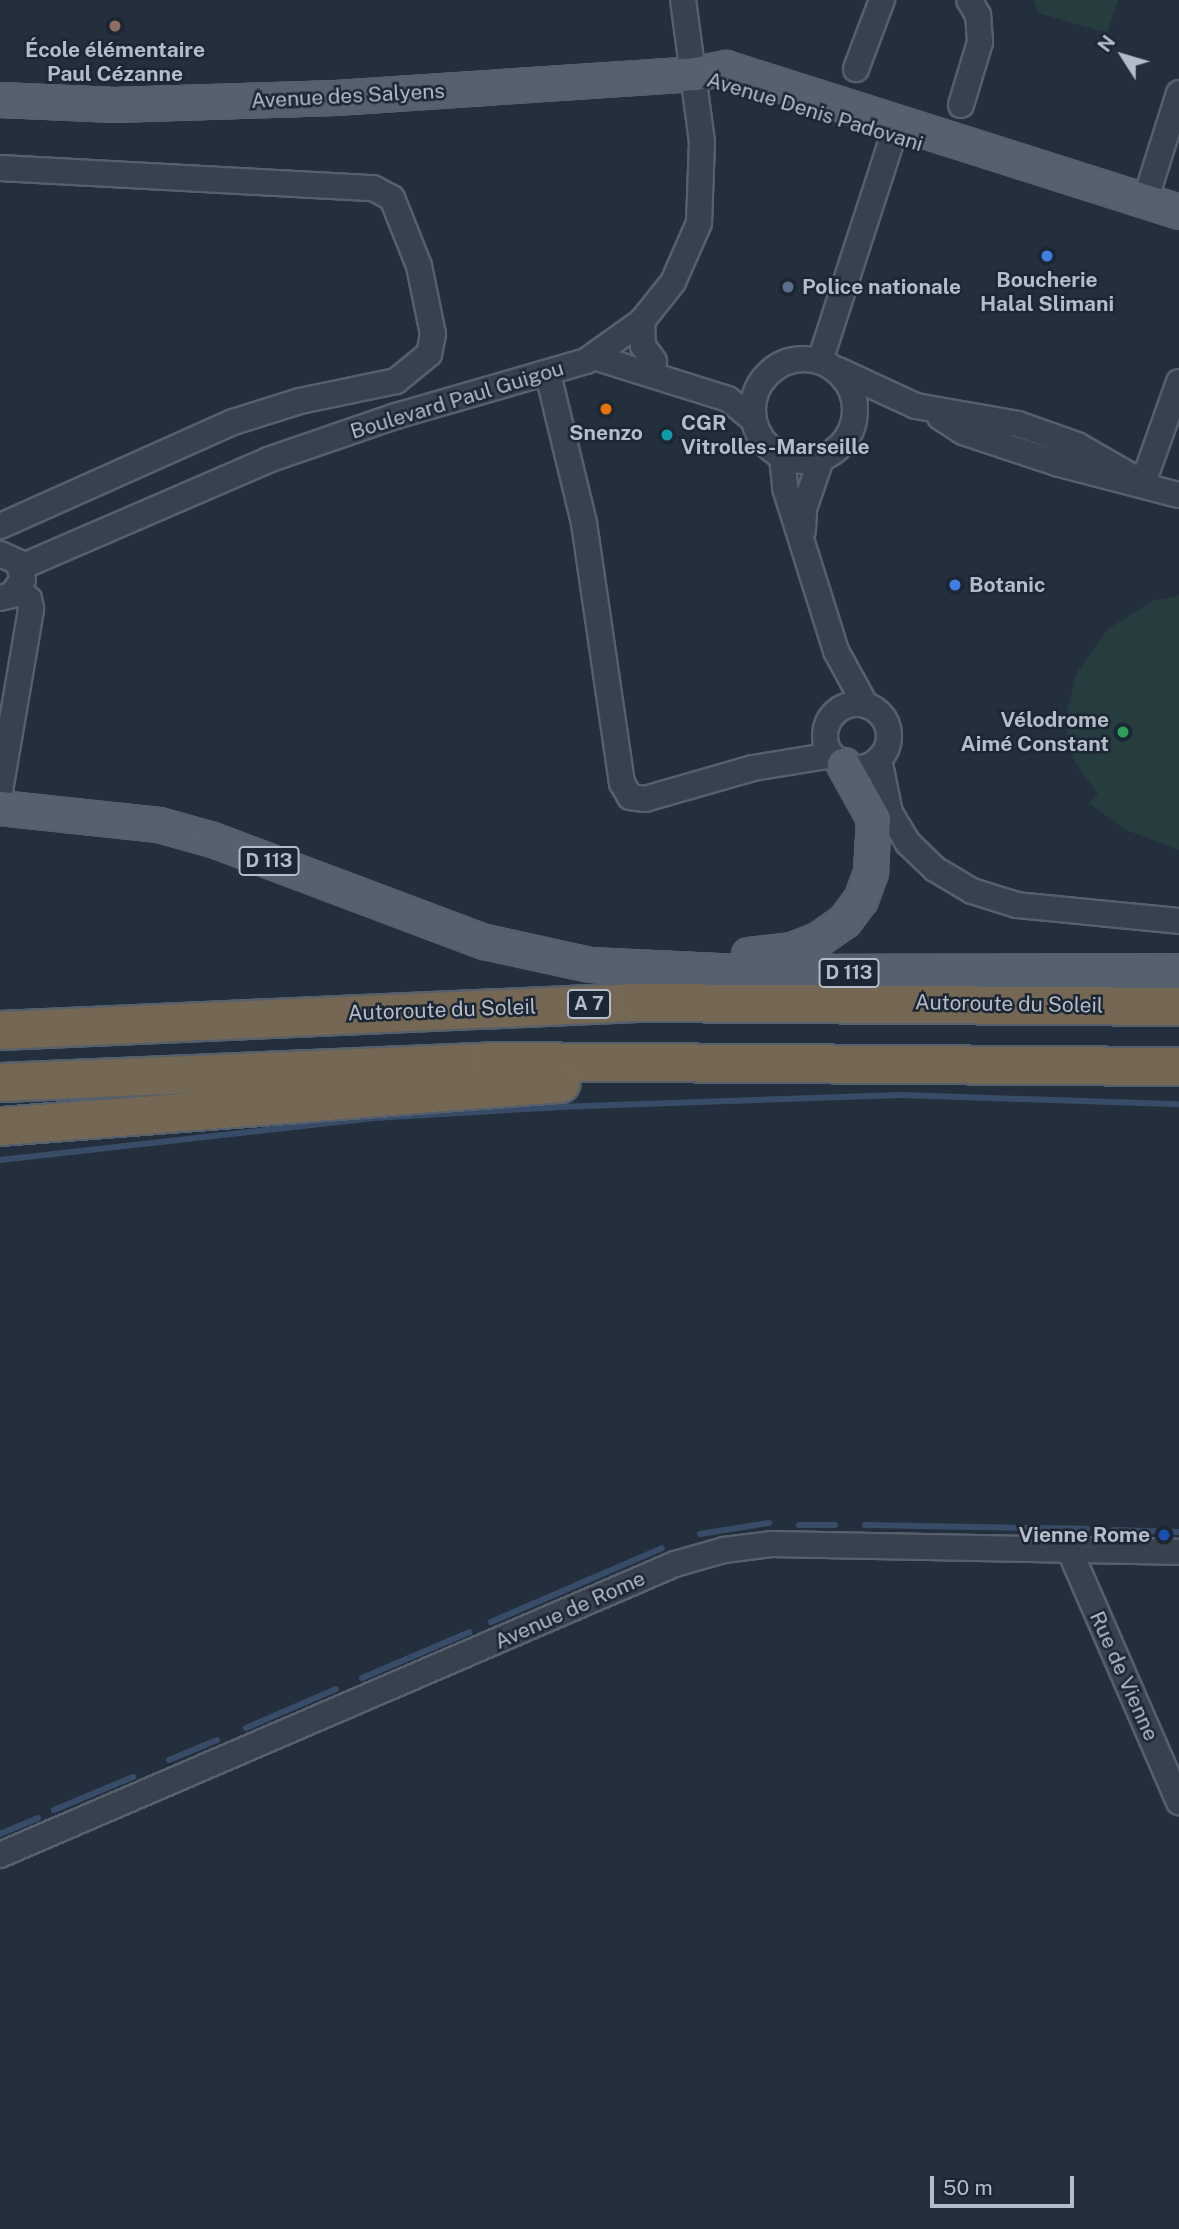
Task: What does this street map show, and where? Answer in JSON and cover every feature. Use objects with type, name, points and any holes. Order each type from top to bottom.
[{"type":"highway","points":[[832,1001],[1179,989]]},
{"type":"highway","name":"Autoroute du Soleil","points":[[0,1030],[636,1002],[832,1001],[1179,1006]]},
{"type":"highway","points":[[0,1082],[491,1061],[1179,1066]]},
{"type":"highway","points":[[0,1126],[615,1078],[745,1063]]},
{"type":"main road","name":"Avenue Denis Padovani","points":[[695,74],[726,68],[748,72],[1179,212]]},
{"type":"main road","name":"Avenue des Salyens","points":[[0,100],[115,105],[245,102],[695,74]]},
{"type":"main road","name":"Avenue Denis Padovani","points":[[695,74],[1179,227]]},
{"type":"main road","points":[[520,951],[638,958],[741,956],[792,950],[818,940],[845,921],[861,900],[875,849],[874,818],[838,760]]},
{"type":"main road","name":"D 113","points":[[3,802],[114,817],[213,840],[419,920],[520,951],[636,969],[1179,971]]},
{"type":"street","name":"Boulevard Paul Guigou","points":[[7,567],[268,460],[396,416],[548,374],[602,352],[642,321],[673,282],[699,223],[704,173],[695,74],[683,0]]},
{"type":"street","points":[[856,69],[882,0]]},
{"type":"street","points":[[961,105],[980,42],[978,15],[969,0]]},
{"type":"street","points":[[1145,201],[1179,93]]},
{"type":"street","points":[[829,365],[894,136]]},
{"type":"street","points":[[0,169],[373,188],[392,198],[419,265],[433,334],[429,354],[416,369],[396,381],[300,401],[233,422],[6,524],[7,567],[29,599],[31,610],[3,802]]},
{"type":"street","points":[[642,321],[643,346],[654,361]]},
{"type":"street","points":[[602,352],[654,361],[735,386],[760,384],[786,362],[829,365],[923,408]]},
{"type":"street","points":[[602,352],[728,399],[753,419],[763,441],[782,457],[821,459]]},
{"type":"street","points":[[829,365],[854,395],[854,424]]},
{"type":"street","points":[[548,374],[584,523],[622,783],[630,797],[645,799],[753,768],[838,760],[863,767],[879,759],[889,742],[887,723],[865,704],[836,651],[785,488],[782,457]]},
{"type":"street","points":[[1143,483],[1179,382]]},
{"type":"street","points":[[753,419],[760,384]]},
{"type":"street","points":[[802,548],[804,509],[821,459],[841,445],[854,424],[885,404],[1018,424],[1077,445],[1143,483],[1179,495]]},
{"type":"street","points":[[753,768],[825,731],[839,709],[836,651]]},
{"type":"street","points":[[839,709],[865,704]]},
{"type":"street","points":[[825,731],[838,760]]},
{"type":"street","points":[[879,759],[890,813],[908,843],[935,869],[972,891],[1017,905],[1179,921]]},
{"type":"street","name":"Avenue de Rome","points":[[0,1855],[699,1557],[771,1544],[1179,1552]]},
{"type":"street","name":"Rue de Vienne","points":[[1069,1549],[1179,1802]]},
{"type":"green space","points":[[1034,0],[1118,0],[1107,33],[1038,13]]},
{"type":"green space","name":"Vélodrome Aimé Constant","points":[[1179,595],[1179,850],[1126,830],[1089,803],[1098,794],[1074,760],[1065,723],[1076,674],[1108,629],[1153,601]]},
{"type":"waterway","points":[[0,1160],[374,1118],[557,1107],[901,1095],[1179,1104]]},
{"type":"waterway","points":[[700,1534],[769,1523]]},
{"type":"waterway","points":[[799,1525],[835,1525]]},
{"type":"waterway","points":[[865,1525],[1087,1529]]},
{"type":"waterway","points":[[1113,1530],[1179,1532]]},
{"type":"waterway","points":[[491,1622],[662,1548]]},
{"type":"waterway","points":[[362,1678],[470,1632]]},
{"type":"waterway","points":[[246,1728],[336,1689]]},
{"type":"waterway","points":[[169,1760],[217,1740]]},
{"type":"waterway","points":[[54,1810],[133,1777]]},
{"type":"waterway","points":[[0,1834],[38,1818]]},
{"type":"place","name":"École élémentaire Paul Cézanne","points":[[115,26]]},
{"type":"place","name":"Boucherie Halal Slimani","points":[[1047,256]]},
{"type":"place","name":"Police nationale","points":[[788,287]]},
{"type":"place","name":"Snenzo","points":[[606,409]]},
{"type":"place","name":"CGR Vitrolles-Marseille","points":[[667,435]]},
{"type":"place","name":"Botanic","points":[[955,585]]},
{"type":"place","name":"Vélodrome Aimé Constant","points":[[1123,732]]},
{"type":"place","name":"Vienne Rome","points":[[1164,1535]]}]
